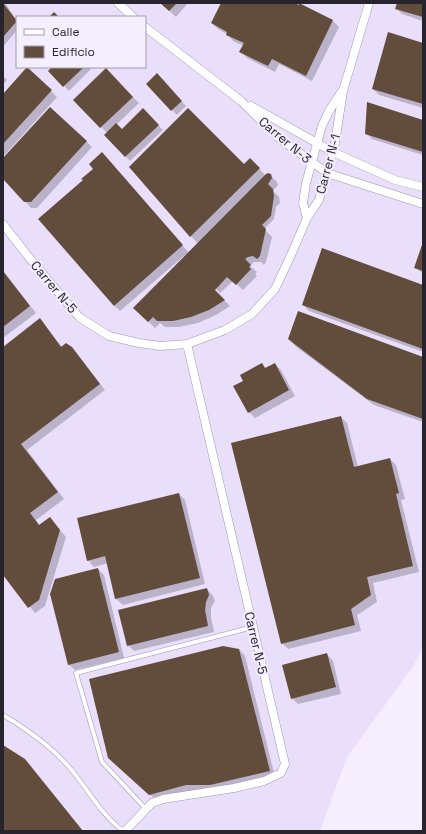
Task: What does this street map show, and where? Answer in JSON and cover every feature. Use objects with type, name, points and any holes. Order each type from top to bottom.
[{"type":"street","points":[[118,3],[131,16]]},
{"type":"street","name":"Carrer N-1","points":[[307,218],[319,200],[327,173],[341,113],[343,90],[369,3]]},
{"type":"street","name":"Carrer N-3","points":[[146,28],[241,101],[279,138],[327,173],[423,204]]},
{"type":"street","name":"Carrer N-1","points":[[307,218],[303,203],[306,183],[317,143],[322,126],[343,90]]},
{"type":"street","name":"Carrer N-3","points":[[241,101],[333,152],[395,180],[423,187]]},
{"type":"street","name":"Carrer N-5","points":[[3,224],[27,256],[79,317],[109,336],[160,346],[187,344],[225,330],[252,314],[275,289],[307,218]]},
{"type":"street","name":"Carrer N-5","points":[[124,831],[152,803],[164,799],[234,788],[264,781],[281,773],[285,764],[187,344]]},
{"type":"lane","points":[[146,809],[102,762],[76,673],[253,627]]},
{"type":"lane","points":[[3,715],[42,741],[60,756],[97,805],[124,831]]},
{"type":"shaded area","points":[[3,3],[423,3],[423,648],[412,668],[347,757],[320,831],[3,831]]},
{"type":"building","points":[[3,3],[16,20],[16,22],[3,37]]},
{"type":"building","points":[[160,3],[177,3],[169,11]]},
{"type":"building","points":[[221,3],[295,3],[299,5],[299,3],[333,20],[306,76],[272,59],[268,66],[239,52],[244,43],[226,35],[227,32],[211,23]]},
{"type":"building","points":[[397,3],[423,3],[423,17],[395,9]]},
{"type":"building","points":[[54,12],[58,16],[50,16]]},
{"type":"building","points":[[388,32],[423,43],[423,104],[372,89]]},
{"type":"building","points":[[26,68],[28,68],[52,90],[3,144],[3,94]]},
{"type":"building","points":[[51,68],[83,68],[63,87],[48,71]]},
{"type":"building","points":[[106,68],[133,97],[100,128],[73,100]]},
{"type":"building","points":[[157,73],[182,101],[171,111],[146,84]]},
{"type":"building","points":[[367,102],[423,120],[423,152],[365,134]]},
{"type":"building","points":[[50,107],[87,141],[31,202],[24,202],[3,179],[3,158]]},
{"type":"building","points":[[143,108],[159,125],[125,157],[104,135],[116,123],[122,129]]},
{"type":"building","points":[[188,108],[244,164],[250,158],[260,168],[190,237],[129,167]]},
{"type":"building","points":[[102,152],[183,245],[114,306],[38,219],[83,180],[81,179],[93,169],[89,164]]},
{"type":"building","points":[[268,173],[271,174],[272,178],[268,184],[273,189],[274,196],[271,216],[262,225],[266,229],[260,256],[257,259],[253,256],[245,259],[251,265],[249,267],[251,269],[236,285],[227,277],[215,290],[225,300],[209,310],[191,317],[173,321],[157,321],[153,317],[148,322],[133,308]]},
{"type":"building","points":[[423,242],[423,271],[414,268]]},
{"type":"building","points":[[322,248],[423,285],[423,349],[302,305]]},
{"type":"building","points":[[3,271],[30,306],[3,327]]},
{"type":"building","points":[[298,311],[423,357],[423,419],[367,399],[288,339]]},
{"type":"building","points":[[40,318],[61,347],[66,343],[72,347],[100,384],[21,444],[58,492],[30,513],[39,525],[50,517],[60,530],[39,600],[28,608],[3,575],[3,347]]},
{"type":"building","points":[[262,363],[265,368],[275,363],[289,390],[248,413],[233,386],[243,381],[240,375]]},
{"type":"building","points":[[341,416],[354,467],[390,458],[399,493],[396,494],[413,566],[367,577],[371,595],[351,609],[355,625],[281,644],[231,443]]},
{"type":"building","points":[[179,493],[200,578],[115,599],[105,556],[87,561],[77,518]]},
{"type":"building","points":[[98,568],[119,652],[68,665],[50,594],[55,579]]},
{"type":"building","points":[[207,588],[209,595],[205,610],[208,626],[127,646],[118,610]]},
{"type":"building","points":[[223,646],[239,649],[270,771],[210,785],[186,785],[149,795],[108,758],[89,679]]},
{"type":"building","points":[[327,653],[336,687],[291,699],[282,665]]},
{"type":"building","points":[[3,745],[25,759],[83,831],[3,831]]}]
